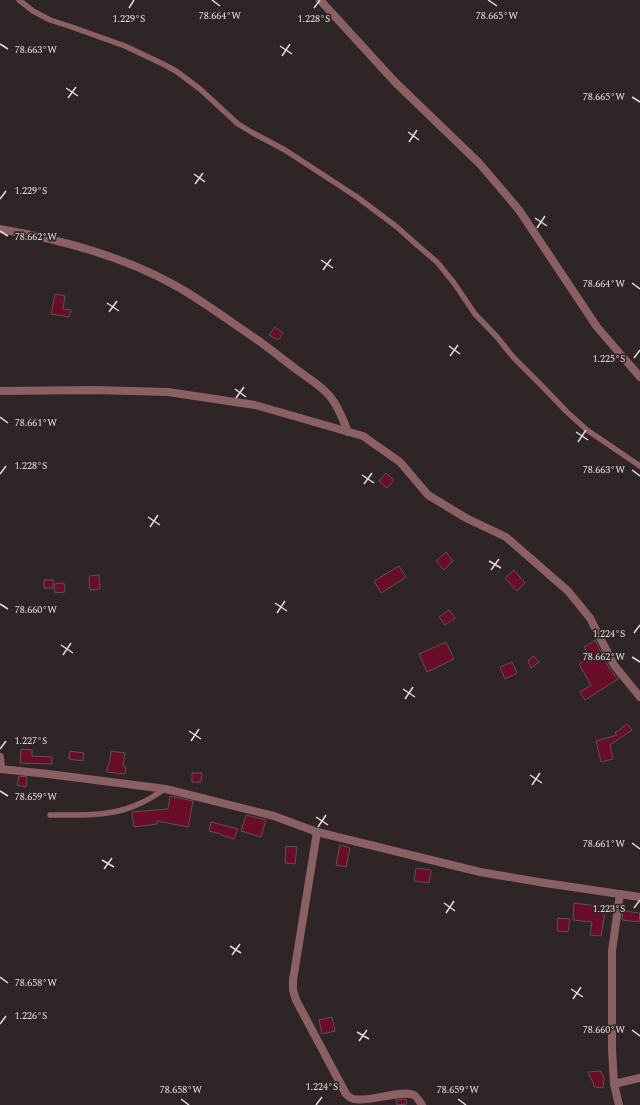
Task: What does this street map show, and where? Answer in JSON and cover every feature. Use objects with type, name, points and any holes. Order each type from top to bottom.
[{"type":"street","points":[[320,0],[395,82],[480,164],[519,210],[597,327],[640,377]]},
{"type":"street","points":[[0,229],[32,235],[108,256],[147,271],[180,288],[207,305],[319,386],[338,407],[348,432]]},
{"type":"street","points":[[0,391],[93,390],[168,392],[255,405],[362,436],[400,462],[428,494],[466,518],[506,537],[568,591],[590,618],[614,665],[640,697]]},
{"type":"street","points":[[0,757],[1,769],[166,789],[274,816],[316,832],[480,872],[640,897]]},
{"type":"street","points":[[316,832],[293,980],[293,990],[296,1000],[346,1094],[353,1099],[362,1100],[406,1093],[414,1095],[422,1105]]},
{"type":"street","points":[[619,1105],[614,1084],[612,1049],[612,951],[620,894]]},
{"type":"street","points":[[614,1084],[640,1078]]},
{"type":"lane","points":[[19,0],[33,11],[50,20],[125,46],[163,64],[200,89],[245,129],[285,150],[357,197],[377,212],[437,262],[475,314],[566,412],[587,430],[640,466]]},
{"type":"lane","points":[[50,815],[94,815],[120,811],[141,804],[166,789]]},
{"type":"building","points":[[55,294],[65,296],[63,309],[71,310],[69,317],[51,314]]},
{"type":"building","points":[[275,327],[283,333],[278,340],[269,335]]},
{"type":"building","points":[[386,473],[394,480],[387,488],[379,481]]},
{"type":"building","points":[[446,552],[453,561],[444,570],[436,561]]},
{"type":"building","points":[[399,566],[406,577],[381,593],[374,581]]},
{"type":"building","points":[[514,570],[525,583],[517,591],[505,578]]},
{"type":"building","points":[[99,575],[100,589],[90,590],[89,576]]},
{"type":"building","points":[[44,580],[53,580],[53,588],[44,588]]},
{"type":"building","points":[[64,583],[65,592],[55,593],[54,584]]},
{"type":"building","points":[[449,610],[455,618],[445,625],[439,617]]},
{"type":"building","points":[[595,640],[609,668],[618,679],[585,700],[580,692],[591,685],[579,664],[590,657],[584,647]]},
{"type":"building","points":[[446,642],[454,659],[427,672],[419,654]]},
{"type":"building","points":[[534,656],[539,662],[531,668],[528,661]]},
{"type":"building","points":[[512,662],[517,673],[505,679],[500,667]]},
{"type":"building","points":[[627,724],[632,730],[610,745],[613,759],[601,762],[596,741],[617,735],[615,733]]},
{"type":"building","points":[[21,749],[32,750],[32,756],[52,757],[52,764],[20,763]]},
{"type":"building","points":[[70,751],[84,753],[83,761],[69,759]]},
{"type":"building","points":[[111,751],[125,753],[123,766],[126,767],[125,774],[107,772]]},
{"type":"building","points":[[192,773],[202,773],[201,782],[192,782]]},
{"type":"building","points":[[19,776],[27,777],[26,787],[17,785]]},
{"type":"building","points":[[170,796],[193,801],[188,827],[157,821],[157,824],[134,827],[132,812],[168,809]]},
{"type":"building","points":[[246,815],[266,820],[261,837],[241,831]]},
{"type":"building","points":[[211,822],[238,829],[234,839],[209,831]]},
{"type":"building","points":[[340,845],[350,848],[346,867],[336,865]]},
{"type":"building","points":[[286,846],[297,847],[295,864],[285,863]]},
{"type":"building","points":[[416,868],[431,870],[429,883],[414,881]]},
{"type":"building","points":[[574,903],[606,907],[601,936],[590,935],[592,922],[573,920]]},
{"type":"building","points":[[623,911],[640,913],[639,922],[622,920]]},
{"type":"building","points":[[558,918],[570,919],[568,932],[557,931]]},
{"type":"building","points":[[332,1017],[335,1031],[322,1034],[319,1020]]},
{"type":"building","points":[[601,1071],[604,1079],[603,1088],[594,1087],[588,1072]]},
{"type":"building","points":[[406,1099],[407,1104],[397,1105],[396,1100]]}]
